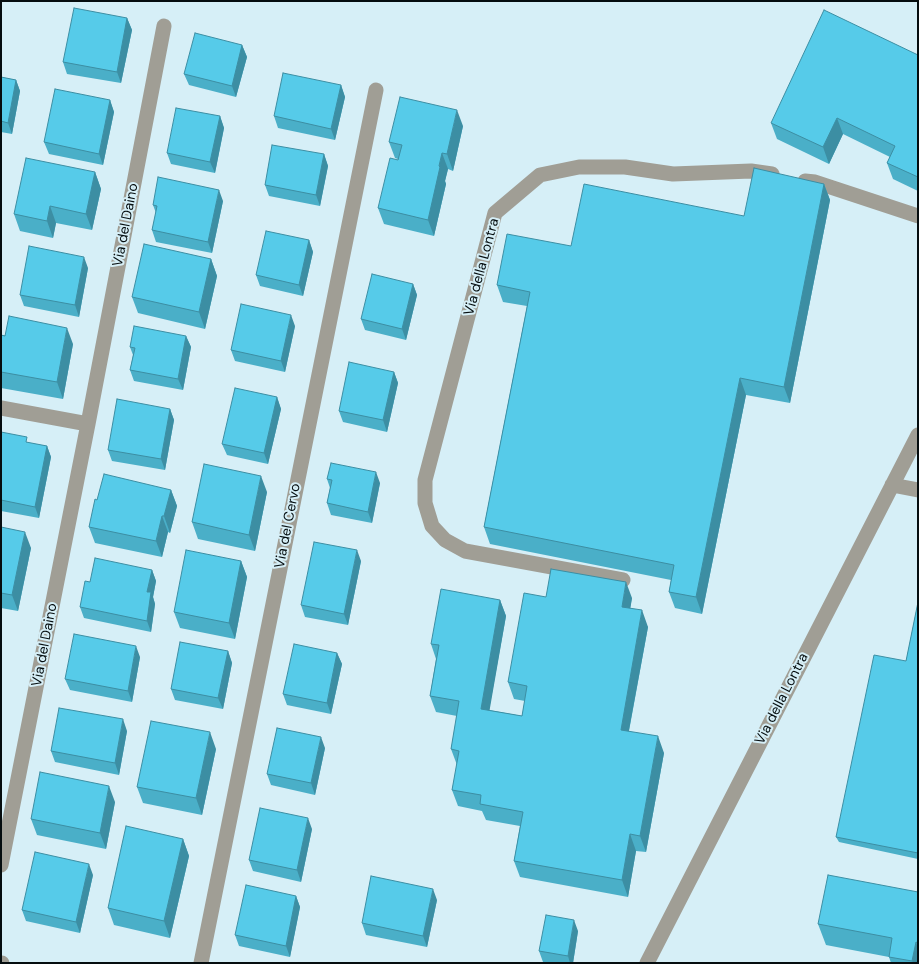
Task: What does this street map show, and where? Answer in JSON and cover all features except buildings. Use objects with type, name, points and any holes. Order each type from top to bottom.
[{"type":"street","name":"Via del Daino","points":[[1,865],[164,26]]},
{"type":"street","name":"Via del Cervo","points":[[201,963],[376,90]]},
{"type":"street","name":"Via della Lontra","points":[[623,580],[465,551],[445,540],[432,526],[425,503],[425,480],[495,213],[540,174],[579,167],[625,167],[673,174],[752,171],[815,182],[918,216]]},
{"type":"street","points":[[1,408],[88,424]]},
{"type":"street","name":"Via della Lontra","points":[[647,963],[918,435]]},
{"type":"street","points":[[892,485],[918,490]]}]
